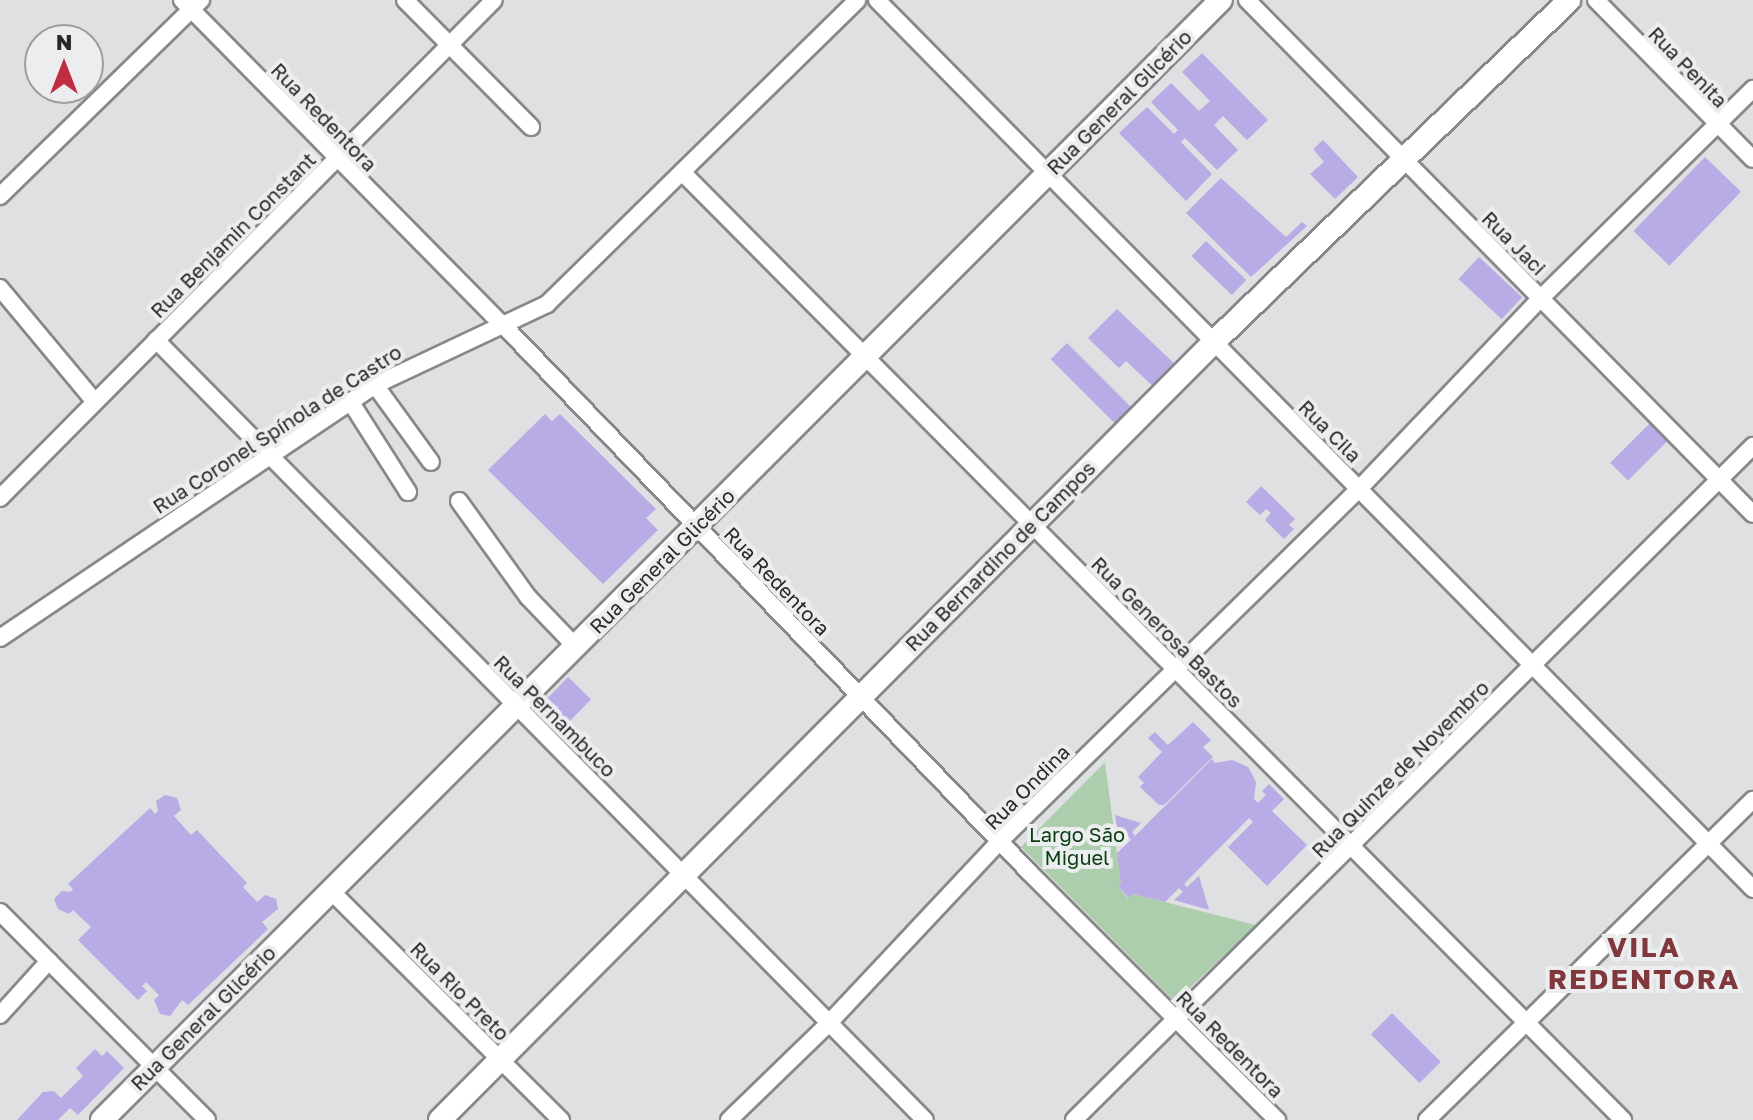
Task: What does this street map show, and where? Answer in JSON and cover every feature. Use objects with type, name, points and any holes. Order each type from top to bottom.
[{"type":"street","points":[[405,0],[531,127]]},
{"type":"street","name":"Rua Benjamin Constant","points":[[0,498],[494,0]]},
{"type":"street","name":"Rua Coronel Spínola de Castro","points":[[0,638],[268,454],[375,385],[417,362],[504,326],[547,304],[857,0]]},
{"type":"street","name":"Rua Cila","points":[[877,0],[1753,889]]},
{"type":"street","name":"Rua General Glicério","points":[[102,1120],[1221,0]]},
{"type":"street","name":"Rua Jaci","points":[[1247,0],[1753,514]]},
{"type":"street","name":"Rua Bernardino de Campos","points":[[440,1120],[1214,342],[1569,0]]},
{"type":"street","name":"Rua Penita","points":[[1596,0],[1753,159]]},
{"type":"street","points":[[0,196],[192,3]]},
{"type":"street","name":"Rua Redentora","points":[[192,3],[337,159],[504,326],[1000,841],[1277,1120]]},
{"type":"street","name":"Rua Ondina","points":[[729,1120],[829,1023],[1000,841],[1359,489],[1541,298],[1753,89]]},
{"type":"street","name":"Rua Generosa Bastos","points":[[682,172],[1623,1120]]},
{"type":"street","points":[[0,288],[95,402]]},
{"type":"street","name":"Rua Pernambuco","points":[[156,340],[925,1120]]},
{"type":"street","points":[[375,385],[431,462]]},
{"type":"street","points":[[350,401],[408,492]]},
{"type":"street","name":"Rua Quinze de Novembro","points":[[1074,1120],[1753,446]]},
{"type":"street","points":[[459,501],[528,597],[576,647]]},
{"type":"street","points":[[1427,1120],[1753,800]]},
{"type":"street","name":"Rua Rio Preto","points":[[331,891],[561,1120]]},
{"type":"street","points":[[0,912],[207,1120]]},
{"type":"street","points":[[0,1015],[49,961]]},
{"type":"green space","name":"Largo São Miguel","points":[[1105,762],[1121,884],[1118,886],[1128,898],[1133,894],[1256,925],[1175,1002],[1021,847]]},
{"type":"building","points":[[1202,53],[1268,120],[1247,140],[1223,116],[1214,125],[1238,150],[1217,170],[1185,138],[1181,142],[1212,174],[1186,201],[1119,133],[1147,107],[1174,134],[1178,130],[1151,102],[1171,83],[1199,111],[1210,101],[1182,72]]},
{"type":"building","points":[[1323,140],[1358,177],[1335,199],[1310,174],[1324,162],[1313,149]]},
{"type":"building","points":[[1705,157],[1741,192],[1669,266],[1633,231]]},
{"type":"building","points":[[1221,178],[1286,237],[1302,222],[1307,226],[1251,277],[1186,213]]},
{"type":"building","points":[[1206,241],[1246,280],[1232,295],[1191,256]]},
{"type":"building","points":[[1479,257],[1522,297],[1502,319],[1459,279]]},
{"type":"building","points":[[1117,309],[1180,369],[1158,391],[1126,361],[1119,368],[1088,338]]},
{"type":"building","points":[[1067,343],[1134,410],[1118,426],[1051,359]]},
{"type":"building","points":[[545,414],[552,421],[560,414],[656,509],[646,518],[658,530],[603,584],[488,470]]},
{"type":"building","points":[[1652,421],[1670,439],[1628,480],[1610,463]]},
{"type":"building","points":[[1261,486],[1295,519],[1289,525],[1294,529],[1284,539],[1265,520],[1271,513],[1266,509],[1260,515],[1246,502]]},
{"type":"building","points":[[568,677],[591,699],[557,734],[534,712]]},
{"type":"building","points":[[1193,722],[1211,740],[1203,747],[1213,757],[1164,805],[1159,805],[1140,787],[1144,783],[1138,777],[1162,752],[1148,738],[1155,732],[1168,745]]},
{"type":"building","points":[[1212,759],[1215,763],[1232,760],[1248,767],[1256,782],[1254,799],[1258,803],[1266,795],[1262,791],[1269,784],[1284,799],[1272,811],[1307,845],[1267,886],[1228,847],[1253,822],[1249,818],[1184,884],[1187,887],[1199,876],[1209,910],[1174,900],[1183,892],[1179,888],[1165,902],[1133,894],[1129,898],[1118,886],[1121,884],[1117,853],[1131,840],[1128,836],[1120,844],[1115,815],[1141,823],[1132,832],[1135,836]]},
{"type":"building","points":[[165,795],[177,798],[181,810],[174,816],[191,835],[197,830],[247,883],[243,887],[257,902],[265,895],[276,899],[278,909],[262,922],[268,929],[188,1005],[182,1000],[170,1016],[160,1014],[154,1000],[159,995],[146,982],[142,986],[147,991],[138,1000],[78,940],[91,927],[73,910],[69,914],[58,909],[54,899],[62,891],[70,892],[73,889],[68,884],[150,808],[155,814],[158,811],[156,801]]},
{"type":"building","points":[[1392,1013],[1441,1062],[1420,1083],[1371,1034]]},
{"type":"building","points":[[95,1049],[102,1056],[107,1051],[124,1068],[78,1115],[70,1108],[58,1120],[17,1120],[43,1092],[54,1091],[61,1098],[83,1076],[76,1068]]},
{"type":"district","name":"VILA REDENTORA","points":[[1644,963]]}]
